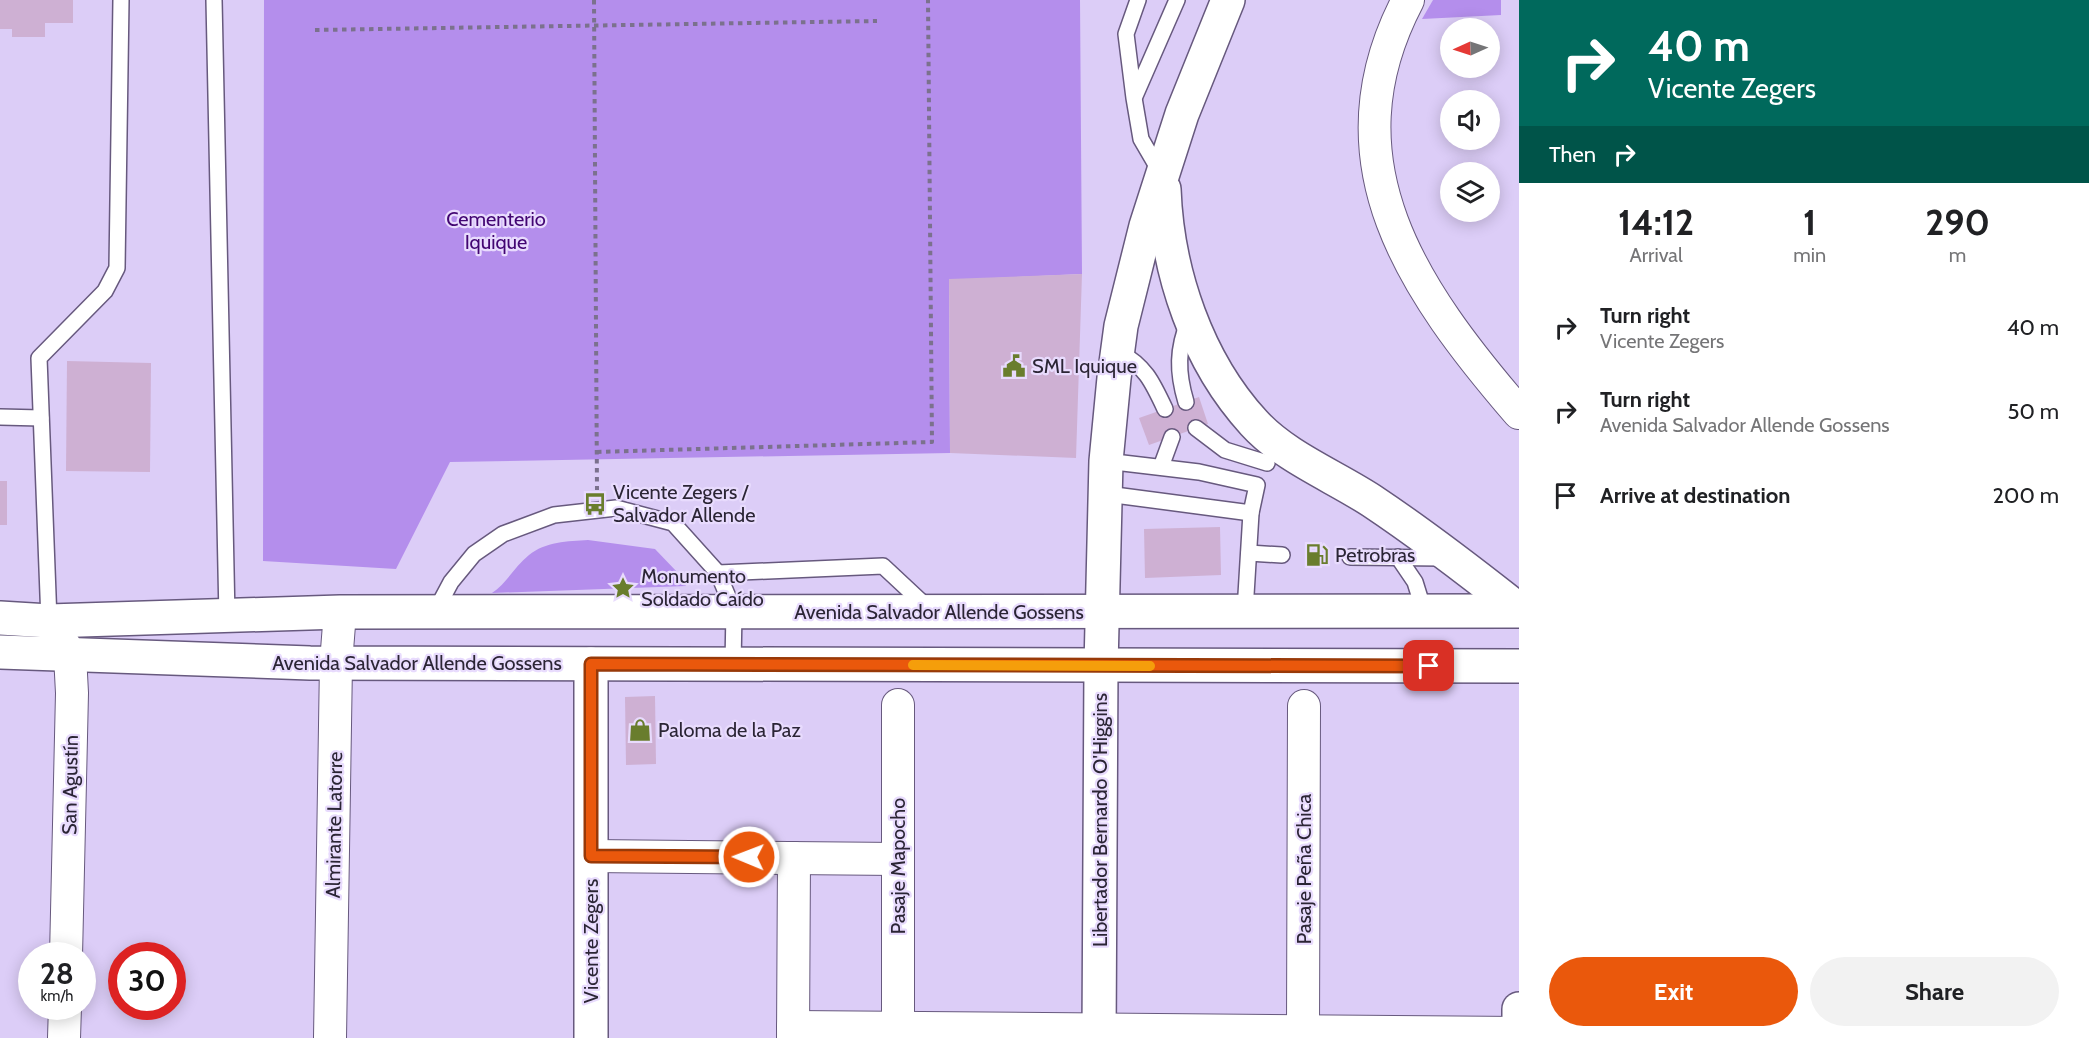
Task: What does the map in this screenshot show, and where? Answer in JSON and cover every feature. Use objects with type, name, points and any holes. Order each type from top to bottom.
[{"type":"main road","name":"Libertador Bernardo O'Higgins","points":[[1099,1034],[1101,666],[1107,494],[1106,461],[1118,351],[1132,275],[1182,114],[1228,0]]},
{"type":"main road","name":"Libertador Bernardo O'Higgins","points":[[1163,177],[1169,241],[1190,317],[1210,361],[1273,453],[1372,501],[1519,610]]},
{"type":"main road","name":"Avenida Salvador Allende Gossens","points":[[0,618],[49,621],[340,612],[1519,610]]},
{"type":"main road","name":"Avenida Salvador Allende Gossens","points":[[0,652],[336,663],[1519,666]]},
{"type":"main road","name":"Vicente Zegers","points":[[591,664],[591,1038]]},
{"type":"main road","points":[[1519,1009],[1519,1038]]},
{"type":"street","points":[[1408,0],[1387,49],[1379,80],[1375,112],[1375,145],[1386,210],[1418,276],[1437,308],[1463,346],[1519,413]]},
{"type":"street","name":"Almirante Latorre","points":[[330,1038],[336,663],[340,612]]},
{"type":"street","name":"San Agustín","points":[[49,621],[70,655],[72,693],[66,942]]},
{"type":"street","name":"Pasaje Mapocho","points":[[898,705],[898,1028]]},
{"type":"street","name":"Pasaje Peña Chica","points":[[1303,1031],[1304,706]]},
{"type":"street","points":[[591,856],[898,859]]},
{"type":"street","points":[[794,858],[793,1033],[898,1028],[1099,1034],[1303,1031],[1519,1032]]},
{"type":"street","points":[[64,1038],[65,1020]]},
{"type":"lane","points":[[49,621],[39,358],[105,291],[117,268],[121,0]]},
{"type":"lane","points":[[214,0],[227,617]]},
{"type":"lane","points":[[1138,0],[1126,34],[1134,98],[1141,139],[1163,177]]},
{"type":"lane","points":[[1134,98],[1177,0]]},
{"type":"lane","points":[[1186,402],[1178,362],[1180,341],[1190,317]]},
{"type":"lane","points":[[1118,351],[1137,362],[1153,383],[1165,409]]},
{"type":"lane","points":[[0,417],[41,418]]},
{"type":"lane","points":[[1196,428],[1225,450],[1273,453],[1257,485],[1251,513],[1245,611]]},
{"type":"lane","points":[[1161,466],[1172,436]]},
{"type":"lane","points":[[1106,461],[1161,466],[1257,485]]},
{"type":"lane","points":[[1107,494],[1251,513]]},
{"type":"lane","points":[[435,612],[451,582],[474,554],[503,534],[554,515],[616,508],[674,523],[718,573],[734,611],[733,664]]},
{"type":"lane","points":[[1249,553],[1282,555]]},
{"type":"lane","points":[[1350,557],[1451,558]]},
{"type":"lane","points":[[1398,557],[1415,582],[1424,611]]},
{"type":"lane","points":[[718,573],[883,566],[932,612]]},
{"type":"path","points":[[594,0],[597,509]]},
{"type":"path","points":[[597,452],[932,442],[928,0]]},
{"type":"path","points":[[315,30],[877,21]]},
{"type":"green space","name":"Cementerio Iquique","points":[[264,0],[1080,0],[1082,274],[949,280],[950,453],[450,462],[396,569],[263,561]]},
{"type":"green space","points":[[1433,0],[1501,0],[1501,15],[1422,19]]},
{"type":"green space","points":[[588,540],[655,549],[678,573],[686,586],[492,593],[524,559],[542,547]]},
{"type":"building","points":[[0,0],[73,0],[73,23],[45,23],[45,37],[12,37],[12,29],[0,29]]},
{"type":"building","name":"SML Iquique","points":[[1082,274],[1076,458],[950,453],[949,279]]},
{"type":"building","points":[[67,361],[151,363],[150,472],[66,471]]},
{"type":"building","points":[[1199,397],[1208,424],[1149,445],[1139,418]]},
{"type":"building","points":[[0,481],[7,481],[7,525],[0,525]]},
{"type":"building","points":[[1220,527],[1221,575],[1145,578],[1144,529]]},
{"type":"building","name":"Paloma de la Paz","points":[[655,696],[656,764],[626,765],[625,697]]},
{"type":"slow traffic","points":[[913,665],[1150,666]]},
{"type":"place","name":"SML Iquique","points":[[1014,366]]},
{"type":"place","name":"Vicente Zegers / Salvador Allende","points":[[595,504]]},
{"type":"place","name":"Petrobras","points":[[1317,555]]},
{"type":"place","name":"Monumento Soldado Caído","points":[[623,588]]},
{"type":"place","name":"Paloma de la Paz","points":[[640,730]]},
{"type":"route","points":[[749,857],[591,856],[591,664],[1429,666]]}]
